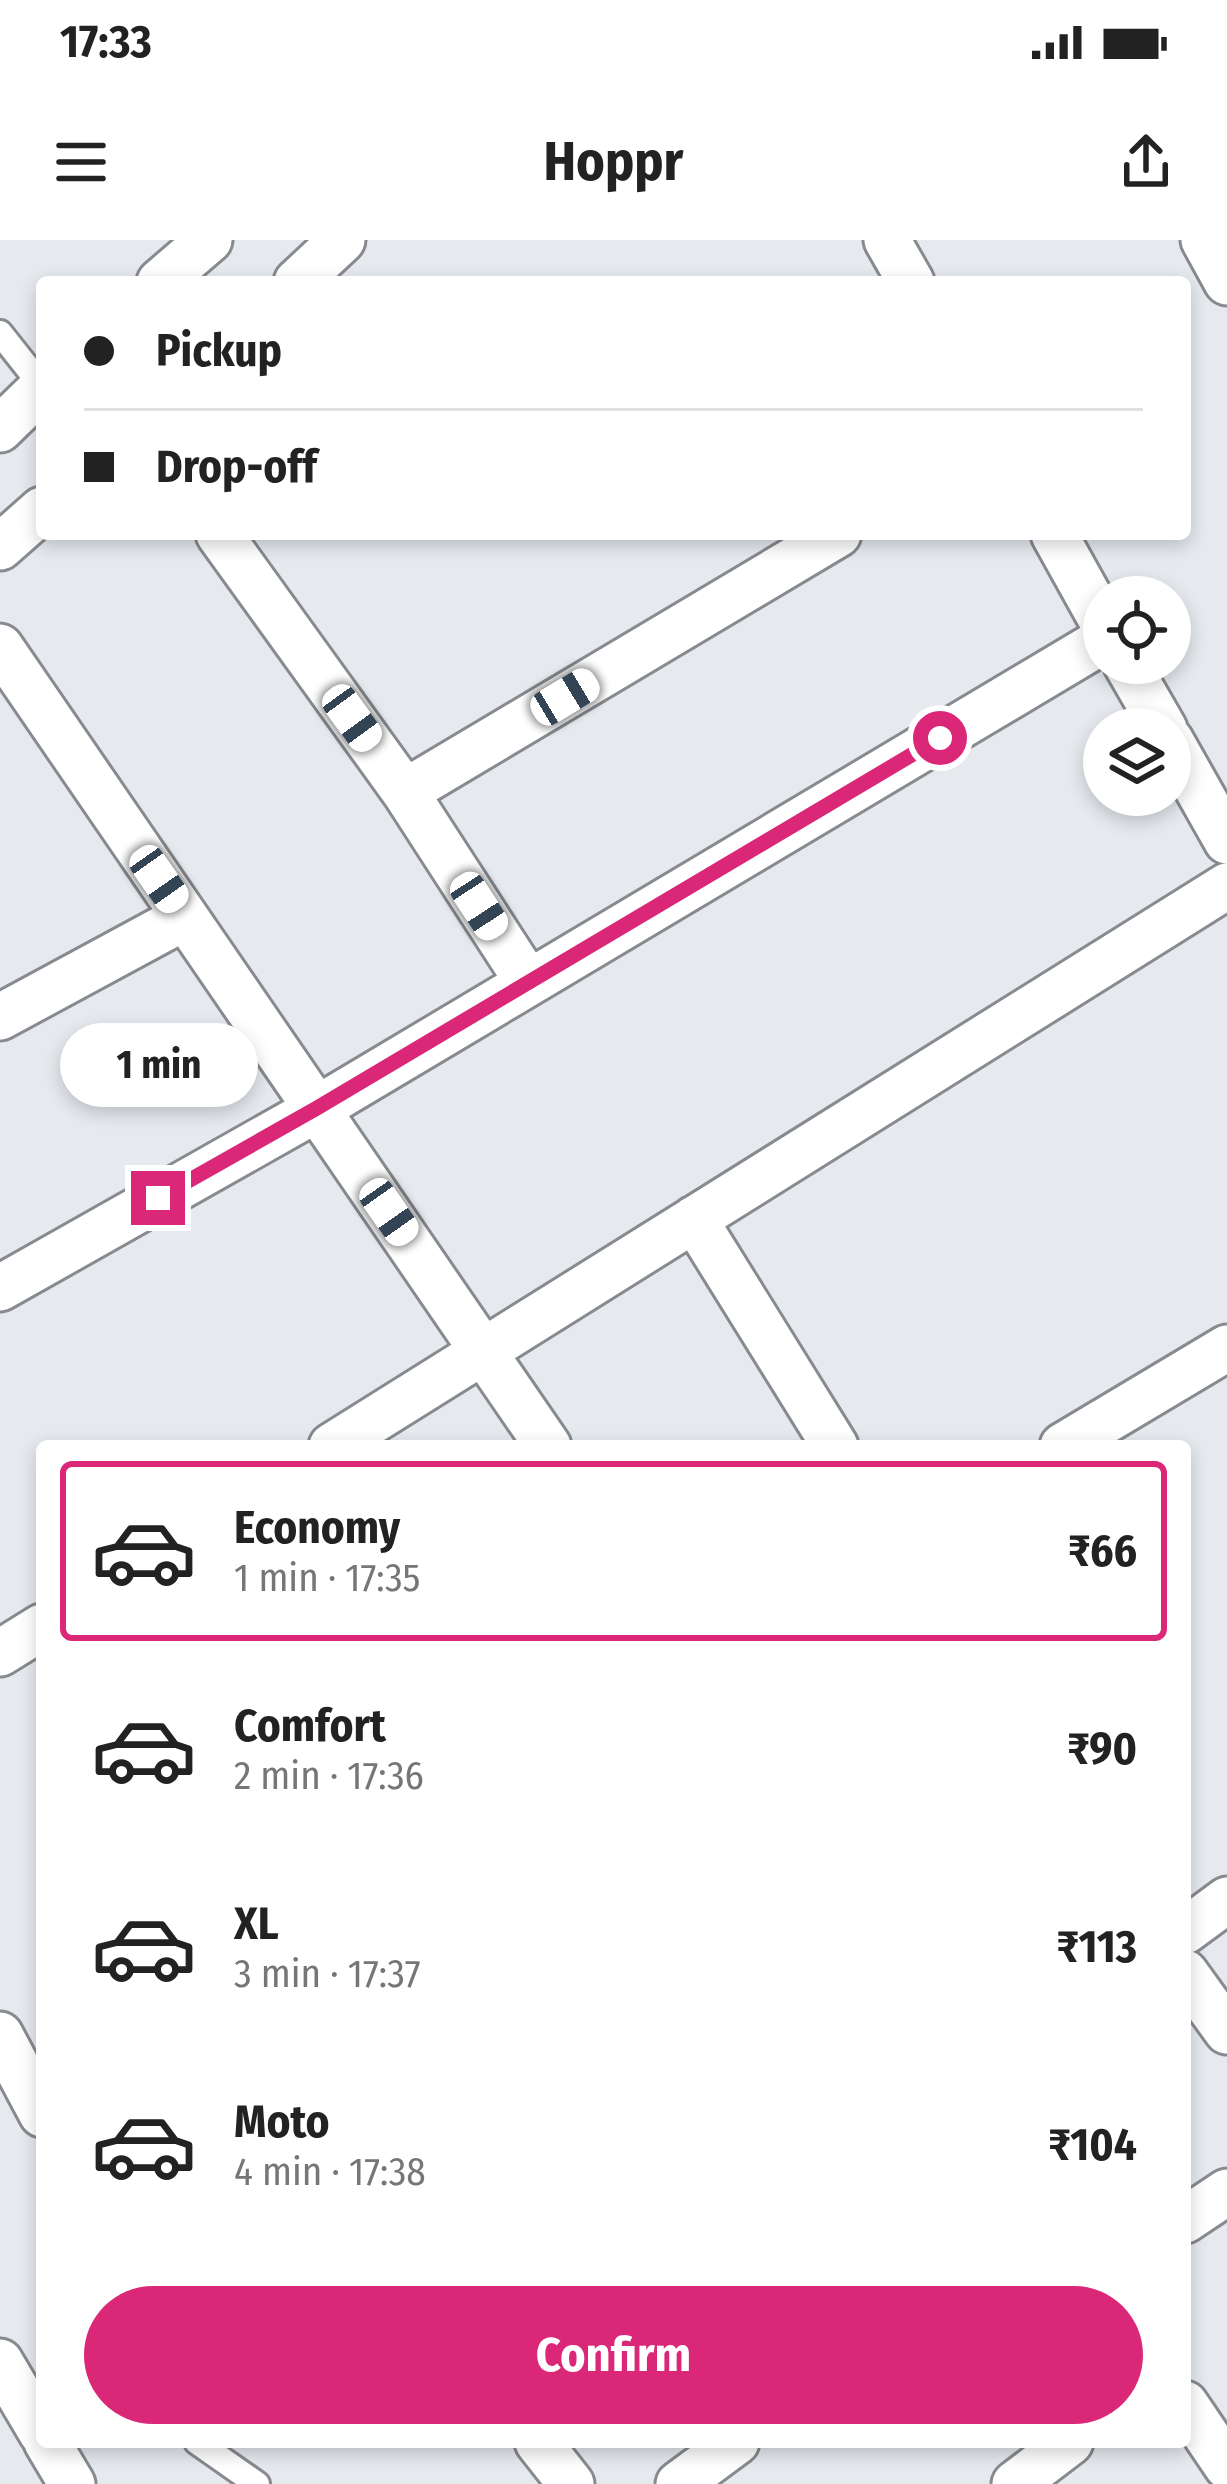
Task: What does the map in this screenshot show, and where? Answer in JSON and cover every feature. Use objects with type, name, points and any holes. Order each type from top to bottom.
[{"type":"street","points":[[167,276],[209,240]]},
{"type":"street","points":[[303,276],[342,240]]},
{"type":"street","points":[[887,240],[908,276]]},
{"type":"street","points":[[1204,240],[1227,281]]},
{"type":"street","points":[[0,429],[36,393]]},
{"type":"street","points":[[0,547],[36,515]]},
{"type":"street","points":[[223,540],[405,792],[528,982]]},
{"type":"street","points":[[405,792],[828,540]]},
{"type":"street","points":[[1057,540],[1083,586]]},
{"type":"street","points":[[0,647],[544,1440]]},
{"type":"street","points":[[0,1288],[317,1108],[1083,652]]},
{"type":"street","points":[[1191,777],[1227,841]]},
{"type":"street","points":[[342,1440],[1227,886]]},
{"type":"street","points":[[0,1016],[185,917]]},
{"type":"street","points":[[694,1219],[831,1440]]},
{"type":"street","points":[[1074,1440],[1227,1348]]},
{"type":"street","points":[[0,1653],[36,1631]]},
{"type":"street","points":[[1191,1927],[1227,1900]]},
{"type":"street","points":[[1191,1981],[1227,2031]]},
{"type":"street","points":[[0,2035],[36,2103]]},
{"type":"street","points":[[1191,2216],[1227,2192]]},
{"type":"street","points":[[0,2362],[36,2423]]},
{"type":"street","points":[[1191,2413],[1227,2466]]},
{"type":"street","points":[[51,2448],[72,2484]]},
{"type":"street","points":[[543,2448],[571,2484]]},
{"type":"street","points":[[679,2484],[728,2448]]},
{"type":"street","points":[[1015,2484],[1062,2448]]},
{"type":"lane","points":[[0,333],[36,379]]},
{"type":"lane","points":[[205,2448],[256,2484]]},
{"type":"route","points":[[158,1198],[940,738]]}]
